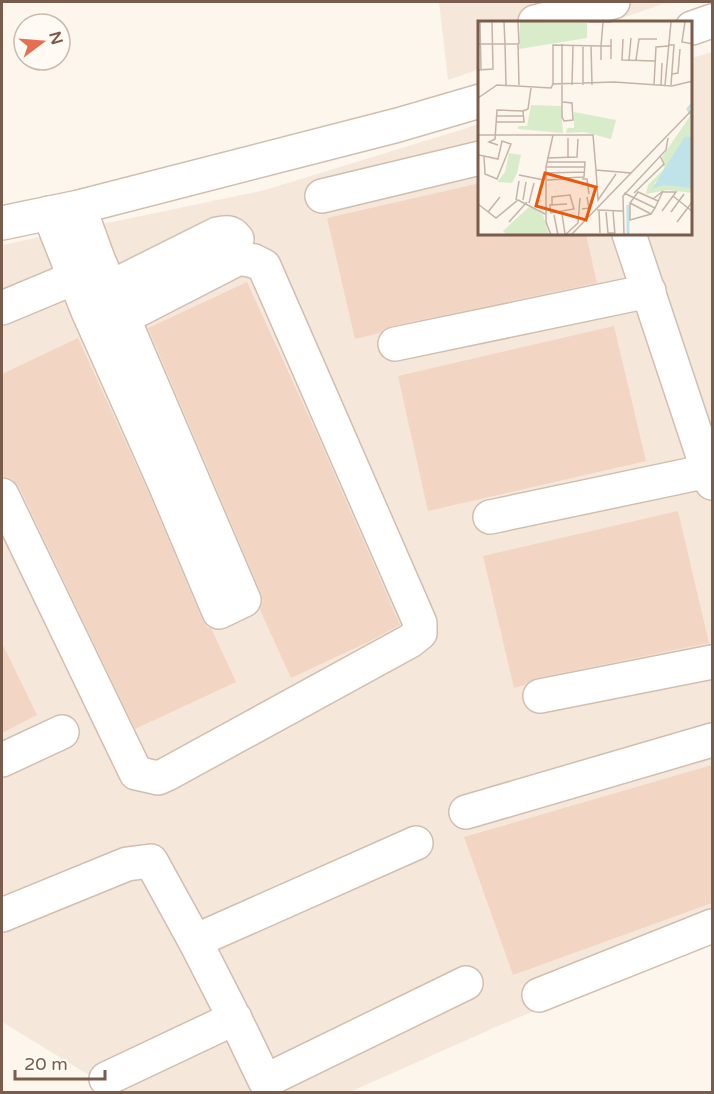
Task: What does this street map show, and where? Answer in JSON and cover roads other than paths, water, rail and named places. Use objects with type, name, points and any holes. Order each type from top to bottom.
[{"type":"street","points":[[537,21],[566,8],[614,2]]},
{"type":"street","points":[[693,28],[712,21]]},
{"type":"street","points":[[2,223],[64,210],[398,126],[478,102]]},
{"type":"street","points":[[321,196],[478,158]]},
{"type":"street","points":[[64,210],[74,278],[111,325],[244,600],[219,612],[164,482],[111,325],[111,287],[98,259],[64,210]]},
{"type":"street","points":[[111,287],[217,234],[233,233],[237,239]]},
{"type":"street","points":[[490,517],[710,477],[630,236]]},
{"type":"street","points":[[2,495],[136,773],[158,778],[167,774],[411,641],[420,633],[420,623],[264,266],[239,258],[111,325]]},
{"type":"street","points":[[2,308],[74,278]]},
{"type":"street","points":[[396,344],[649,291]]},
{"type":"street","points":[[540,696],[712,662]]},
{"type":"street","points":[[2,760],[62,732]]},
{"type":"street","points":[[466,812],[712,740]]},
{"type":"street","points":[[195,940],[416,843]]},
{"type":"street","points":[[2,915],[127,864],[150,861],[195,940],[268,1087],[466,983]]},
{"type":"street","points":[[539,995],[712,926]]},
{"type":"street","points":[[106,1079],[235,1018]]}]
